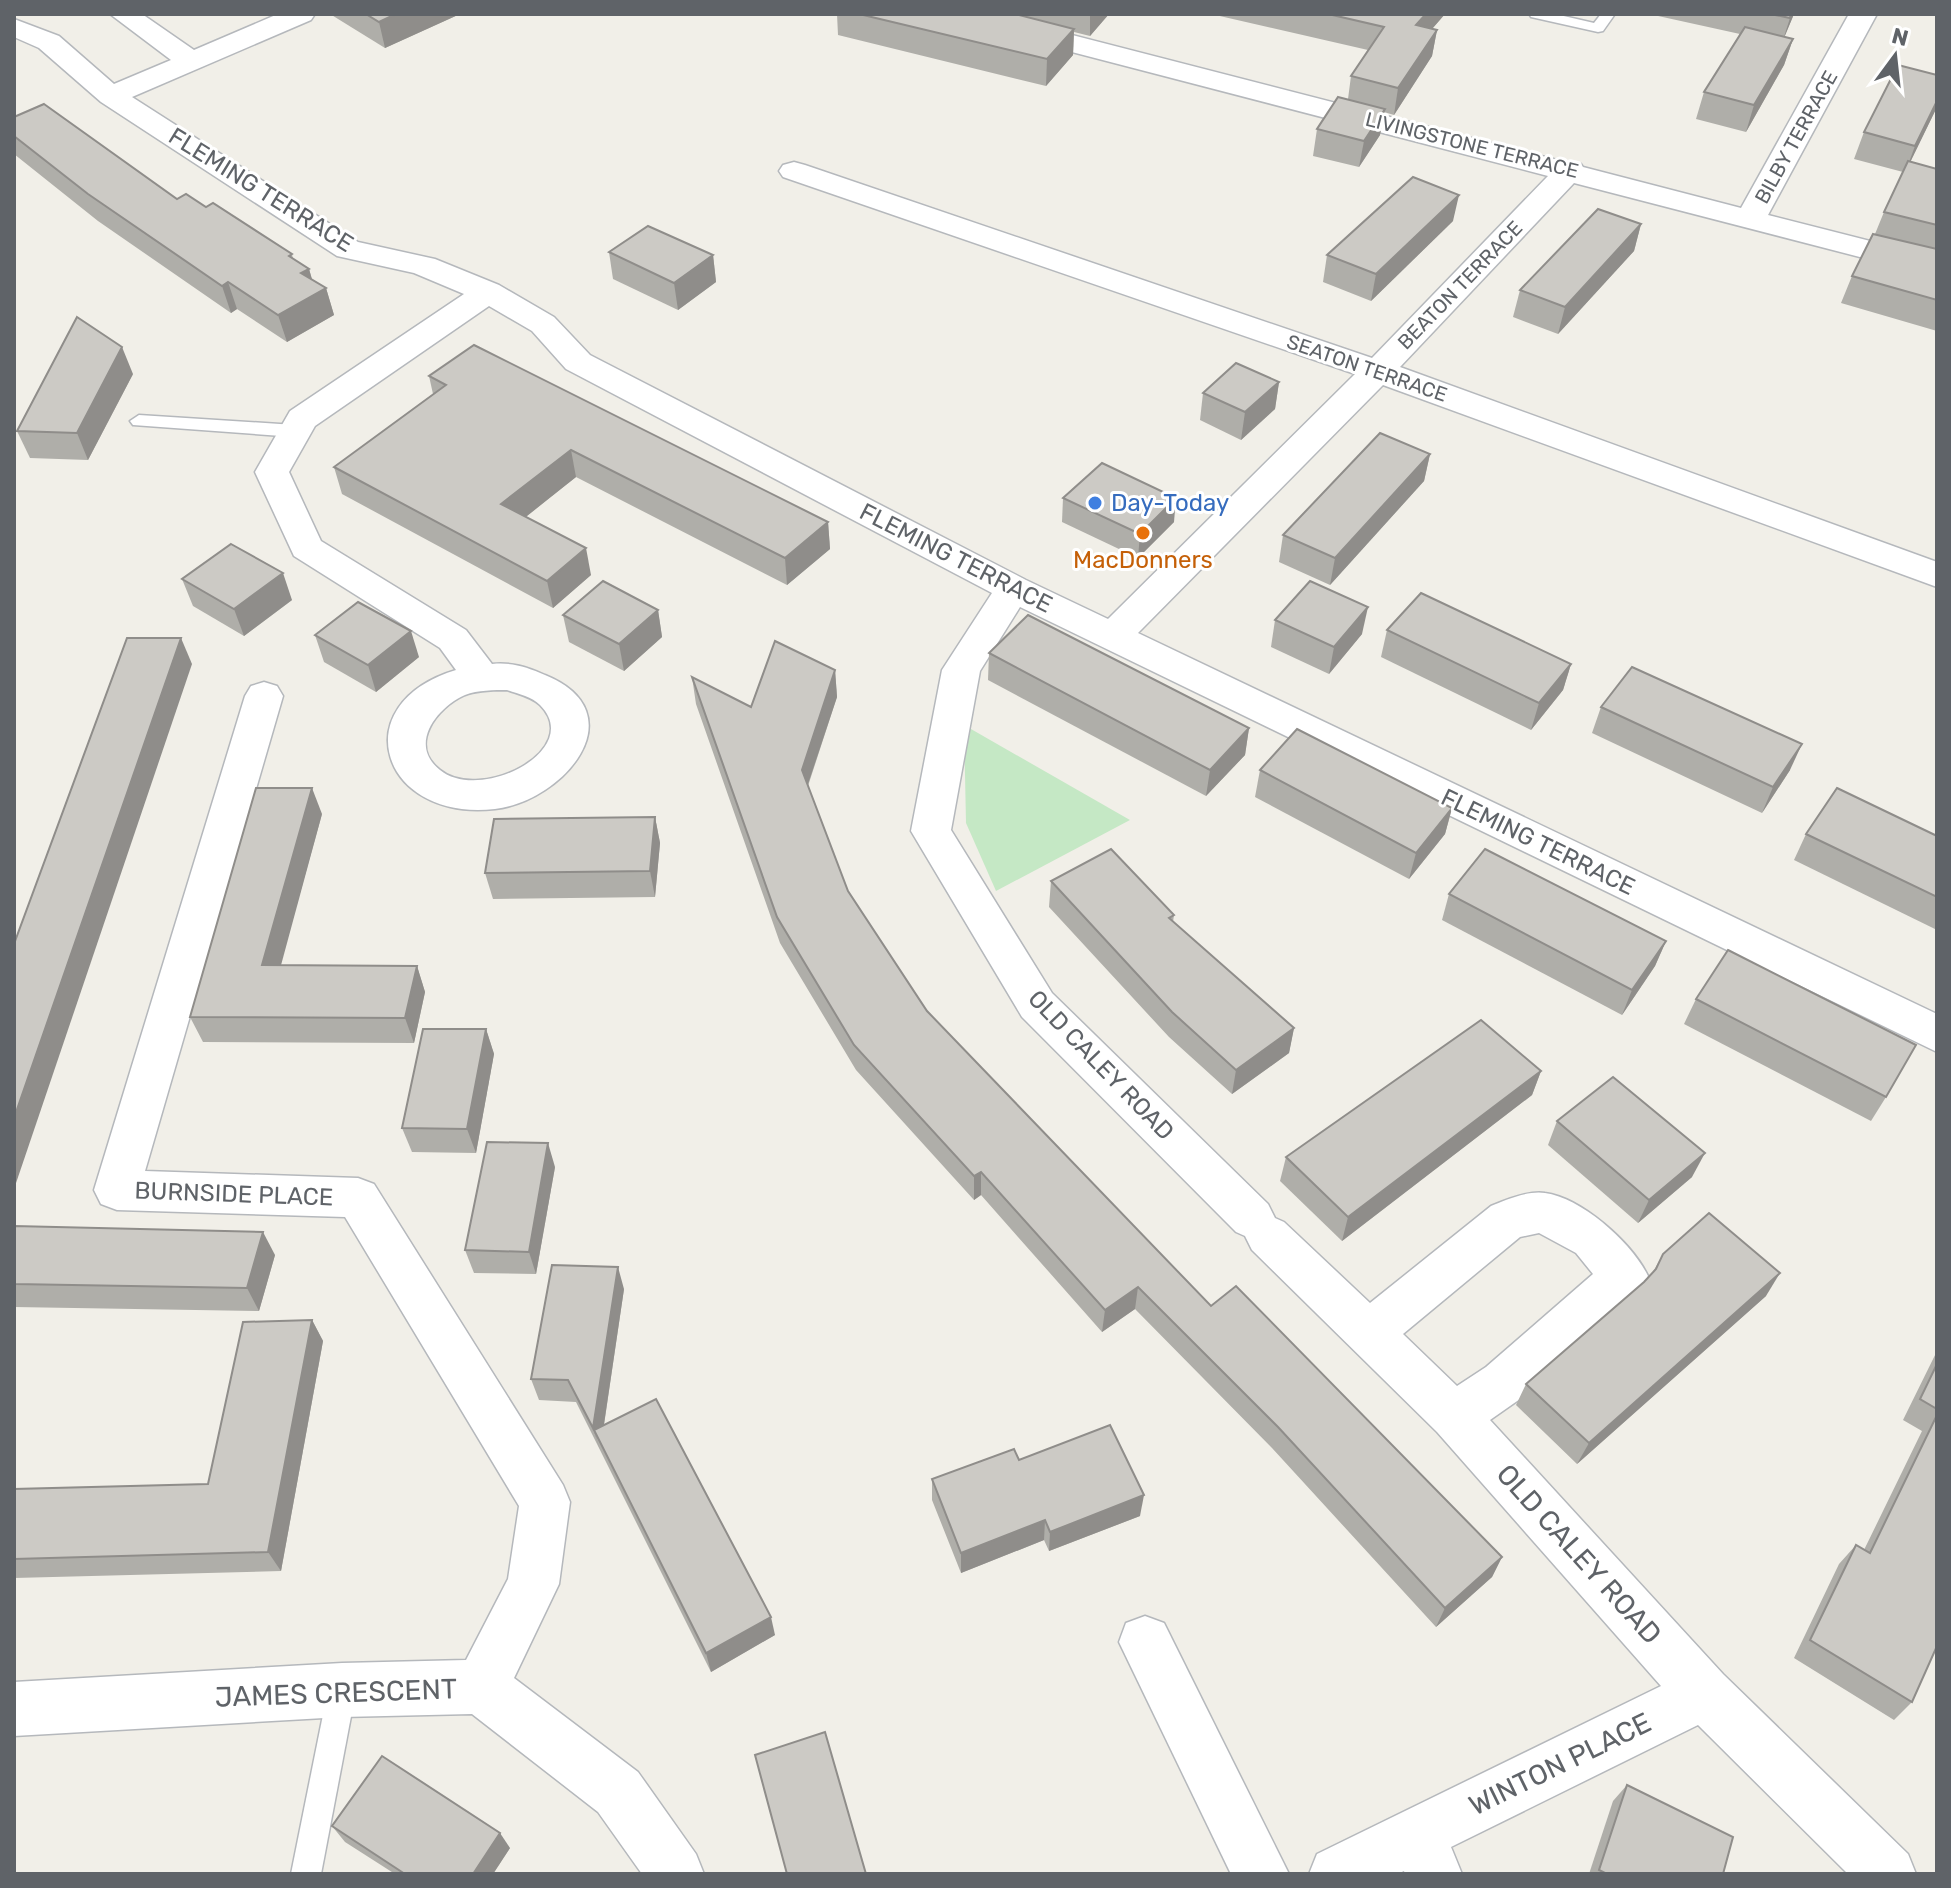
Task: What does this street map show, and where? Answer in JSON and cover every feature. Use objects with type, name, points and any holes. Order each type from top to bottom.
[{"type":"street","points":[[124,14],[191,61]]},
{"type":"street","points":[[111,96],[301,14]]},
{"type":"street","name":"LIVINGSTONE TERRACE","points":[[959,14],[1570,170],[1937,268]]},
{"type":"street","name":"BILBY TERRACE","points":[[1751,218],[1863,14]]},
{"type":"street","name":"FLEMING TERRACE","points":[[14,27],[49,42],[111,96],[348,249],[424,266],[488,292],[543,324],[578,362],[1013,589],[1937,1034]]},
{"type":"street","name":"BEATON TERRACE","points":[[1112,637],[1378,371],[1570,170]]},
{"type":"street","name":"SEATON TERRACE","points":[[794,171],[1378,371],[1937,575]]},
{"type":"street","points":[[482,677],[453,639],[307,548],[272,472],[302,419],[488,292]]},
{"type":"street","name":"OLD CALEY ROAD","points":[[1013,589],[961,670],[931,831],[1037,1005],[1454,1416],[1704,1693],[1888,1874]]},
{"type":"street","name":"BURNSIDE PLACE","points":[[264,696],[117,1190],[358,1198],[545,1502],[533,1584],[481,1687]]},
{"type":"street","points":[[1369,1333],[1507,1220],[1543,1212],[1592,1239],[1624,1276],[1503,1383],[1454,1416]]},
{"type":"street","points":[[1145,1642],[1261,1874]]},
{"type":"street","name":"JAMES CRESCENT","points":[[14,1709],[342,1690],[481,1687],[618,1792],[676,1874]]},
{"type":"street","name":"WINTON PLACE","points":[[1337,1874],[1425,1854],[1704,1693]]},
{"type":"lane","points":[[1536,14],[1598,28],[1608,14]]},
{"type":"lane","points":[[139,421],[295,431]]},
{"type":"lane","points":[[306,1874],[342,1690]]},
{"type":"green space","points":[[964,725],[1130,820],[996,891],[966,823]]},
{"type":"building","points":[[366,14],[396,14],[379,22]]},
{"type":"building","points":[[859,14],[1015,14],[1074,29],[1047,59]]},
{"type":"building","points":[[1328,14],[1426,14],[1416,25],[1437,30],[1398,88],[1351,76],[1384,27]]},
{"type":"building","points":[[1770,14],[1791,14],[1790,18]]},
{"type":"building","points":[[1745,27],[1793,39],[1754,105],[1704,92]]},
{"type":"building","points":[[1898,65],[1937,75],[1937,101],[1915,146],[1864,132]]},
{"type":"building","points":[[1338,97],[1385,109],[1364,141],[1317,129]]},
{"type":"building","points":[[44,104],[177,199],[186,194],[206,207],[213,203],[292,254],[289,256],[309,269],[301,273],[326,288],[278,315],[228,282],[222,286],[88,194],[14,136],[14,117]]},
{"type":"building","points":[[1908,161],[1937,169],[1937,225],[1884,212]]},
{"type":"building","points":[[1413,177],[1459,195],[1376,274],[1327,255]]},
{"type":"building","points":[[1598,209],[1641,224],[1565,307],[1520,290]]},
{"type":"building","points":[[648,226],[713,255],[674,283],[609,252]]},
{"type":"building","points":[[1873,234],[1937,249],[1937,300],[1852,276]]},
{"type":"building","points":[[77,317],[122,347],[77,433],[17,431]]},
{"type":"building","points":[[474,345],[828,522],[785,558],[571,450],[501,504],[586,548],[547,581],[334,467],[446,385],[429,376]]},
{"type":"building","points":[[1236,363],[1279,382],[1245,412],[1203,393]]},
{"type":"building","points":[[1380,433],[1430,454],[1335,558],[1283,535]]},
{"type":"building","points":[[1102,463],[1176,498],[1140,534],[1063,498]]},
{"type":"building","points":[[231,544],[283,573],[234,609],[182,579]]},
{"type":"building","points":[[603,581],[658,610],[619,644],[563,615]]},
{"type":"building","points":[[1310,581],[1368,607],[1334,647],[1275,620]]},
{"type":"building","points":[[1421,593],[1571,664],[1539,703],[1387,630]]},
{"type":"building","points":[[358,602],[411,631],[368,665],[315,635]]},
{"type":"building","points":[[1028,615],[1249,728],[1210,770],[989,653]]},
{"type":"building","points":[[127,638],[181,638],[14,1118],[14,944]]},
{"type":"building","points":[[775,641],[835,670],[802,770],[848,891],[927,1011],[1211,1306],[1236,1286],[1502,1557],[1445,1608],[1278,1427],[1138,1287],[1105,1310],[981,1172],[974,1176],[854,1045],[777,917],[692,677],[751,707]]},
{"type":"building","points":[[1632,667],[1802,744],[1773,787],[1601,707]]},
{"type":"building","points":[[1297,729],[1452,808],[1416,853],[1260,770]]},
{"type":"building","points":[[256,788],[312,788],[262,965],[417,966],[405,1018],[190,1017]]},
{"type":"building","points":[[1837,788],[1937,836],[1937,897],[1806,834]]},
{"type":"building","points":[[655,817],[650,871],[485,873],[494,819]]},
{"type":"building","points":[[1111,849],[1174,915],[1169,918],[1294,1028],[1236,1070],[1172,1012],[1051,881]]},
{"type":"building","points":[[1485,849],[1666,941],[1632,990],[1449,894]]},
{"type":"building","points":[[1728,950],[1916,1045],[1886,1097],[1696,999]]},
{"type":"building","points":[[1481,1020],[1541,1071],[1348,1217],[1286,1157]]},
{"type":"building","points":[[423,1029],[486,1029],[467,1129],[402,1128]]},
{"type":"building","points":[[1613,1077],[1705,1153],[1649,1200],[1557,1121]]},
{"type":"building","points":[[487,1142],[548,1143],[529,1252],[465,1250]]},
{"type":"building","points":[[1709,1213],[1780,1273],[1589,1443],[1526,1384],[1644,1282],[1656,1269],[1663,1254]]},
{"type":"building","points":[[14,1226],[263,1232],[247,1288],[14,1284]]},
{"type":"building","points":[[552,1265],[618,1267],[593,1428],[568,1380],[531,1379]]},
{"type":"building","points":[[312,1320],[268,1552],[14,1559],[14,1489],[208,1484],[243,1322]]},
{"type":"building","points":[[1937,1364],[1937,1409],[1920,1399]]},
{"type":"building","points":[[656,1399],[771,1617],[706,1653],[594,1430]]},
{"type":"building","points":[[1937,1415],[1937,1646],[1912,1702],[1810,1640],[1856,1545],[1870,1553]]},
{"type":"building","points":[[1110,1425],[1144,1495],[1050,1532],[1045,1520],[961,1553],[932,1479],[1014,1449],[1019,1460]]},
{"type":"building","points":[[825,1732],[866,1874],[787,1874],[755,1755]]},
{"type":"building","points":[[382,1756],[500,1833],[473,1874],[405,1874],[332,1826]]},
{"type":"building","points":[[1627,1785],[1733,1837],[1723,1874],[1607,1874],[1599,1870]]},
{"type":"place","name":"Day-Today","points":[[1095,503]]},
{"type":"place","name":"MacDonners","points":[[1143,533]]}]
